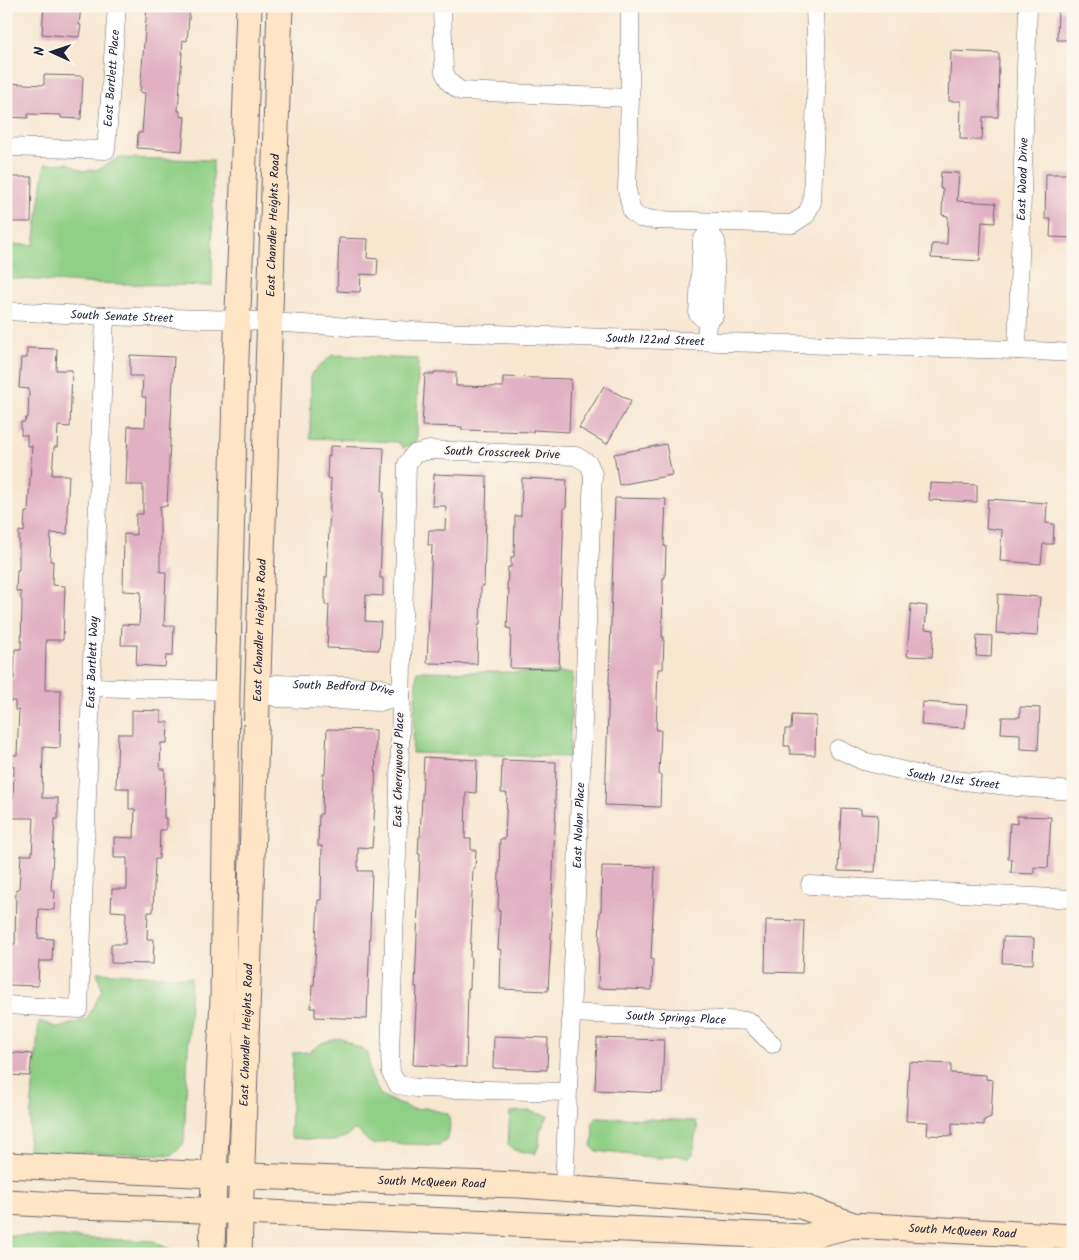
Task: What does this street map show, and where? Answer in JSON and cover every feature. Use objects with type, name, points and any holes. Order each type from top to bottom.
[{"type":"main road","name":"East Chandler Heights Road","points":[[212,1254],[212,1211],[223,998],[227,690],[236,357],[249,6]]},
{"type":"main road","name":"East Chandler Heights Road","points":[[239,1254],[280,6]]},
{"type":"main road","points":[[227,690],[258,691]]},
{"type":"main road","name":"South McQueen Road","points":[[6,1165],[214,1175],[520,1185],[801,1206],[853,1225],[1073,1237]]},
{"type":"main road","name":"South McQueen Road","points":[[6,1202],[805,1237],[853,1225]]},
{"type":"street","name":"East Bartlett Place","points":[[6,147],[106,150],[117,6]]},
{"type":"street","points":[[442,6],[444,72],[450,83],[461,91],[630,98]]},
{"type":"street","points":[[630,6],[627,190],[632,212],[640,218],[709,227],[792,224],[806,215],[812,202],[817,69],[815,6]]},
{"type":"street","name":"East Wood Drive","points":[[1017,350],[1028,6]]},
{"type":"street","points":[[706,341],[706,322],[698,314],[708,274],[702,240],[709,227]]},
{"type":"street","name":"South Senate Street","points":[[6,311],[238,320]]},
{"type":"street","name":"East Bartlett Way","points":[[6,1005],[79,1009],[105,316]]},
{"type":"street","name":"South 122nd Street","points":[[238,320],[414,331],[1073,353]]},
{"type":"street","name":"South Crosscreek Drive","points":[[414,454],[430,450],[576,456],[589,464]]},
{"type":"street","name":"East Cherrywood Place","points":[[414,454],[407,464],[398,834],[390,1053],[391,1073],[398,1085],[416,1088],[568,1092]]},
{"type":"street","name":"East Nolan Place","points":[[564,1189],[593,474],[589,464]]},
{"type":"street","name":"South Bedford Drive","points":[[258,691],[276,684],[330,693],[378,687],[401,695]]},
{"type":"street","points":[[90,687],[227,690]]},
{"type":"street","name":"South 121st Street","points":[[838,750],[863,761],[929,777],[1073,791]]},
{"type":"street","points":[[810,885],[1073,899]]},
{"type":"street","name":"South Springs Place","points":[[571,1013],[750,1021],[772,1044]]},
{"type":"green space","points":[[118,158],[213,160],[212,286],[83,283],[6,278],[6,244],[34,245],[45,164],[68,163],[83,171],[100,169]]},
{"type":"green space","points":[[332,355],[418,359],[417,442],[403,448],[398,442],[310,438],[311,374]]},
{"type":"green space","points":[[417,671],[573,673],[569,757],[412,753]]},
{"type":"green space","points":[[97,972],[191,978],[184,1143],[173,1155],[29,1151],[39,1021],[58,1028],[87,1019],[102,990]]},
{"type":"green space","points":[[340,1038],[368,1053],[370,1074],[380,1094],[396,1103],[413,1109],[426,1108],[448,1114],[450,1128],[446,1141],[439,1145],[403,1144],[387,1141],[374,1145],[357,1130],[353,1130],[349,1135],[336,1141],[292,1138],[290,1134],[293,1053],[309,1052],[322,1043]]},
{"type":"green space","points":[[528,1111],[548,1116],[540,1131],[539,1145],[535,1154],[514,1150],[508,1144],[510,1112]]},
{"type":"green space","points":[[597,1117],[696,1121],[698,1129],[695,1136],[693,1154],[688,1158],[676,1155],[660,1158],[596,1151],[591,1146],[594,1134],[592,1124]]},
{"type":"green space","points":[[8,1235],[154,1241],[176,1254],[8,1254]]},
{"type":"building","points":[[44,6],[81,6],[79,37],[42,34]]},
{"type":"building","points":[[147,6],[190,6],[187,41],[183,40],[178,111],[180,111],[180,116],[185,117],[182,151],[137,148],[138,133],[142,133],[145,93],[140,92]]},
{"type":"building","points":[[1058,11],[1073,11],[1073,40],[1057,40]]},
{"type":"building","points":[[951,51],[999,53],[998,117],[983,117],[982,140],[960,139],[961,101],[949,101]]},
{"type":"building","points":[[44,75],[83,76],[81,119],[61,118],[61,115],[28,114],[28,118],[6,117],[6,83],[44,85]]},
{"type":"building","points":[[941,172],[959,173],[957,201],[996,203],[995,223],[982,222],[980,261],[931,258],[932,244],[947,244],[948,216],[942,215],[943,189],[940,188]]},
{"type":"building","points":[[1046,174],[1073,174],[1073,238],[1050,237],[1051,219],[1045,219]]},
{"type":"building","points":[[6,177],[32,177],[31,222],[6,222]]},
{"type":"building","points":[[339,238],[368,239],[367,258],[378,259],[377,275],[361,274],[360,292],[337,291]]},
{"type":"building","points":[[27,348],[57,349],[56,370],[72,370],[70,427],[58,426],[57,447],[54,447],[52,475],[69,475],[68,513],[67,534],[51,533],[50,561],[53,561],[52,585],[65,586],[63,640],[46,640],[45,690],[61,690],[60,748],[43,747],[42,798],[58,798],[58,819],[55,819],[51,890],[55,890],[54,910],[39,909],[38,938],[53,939],[52,961],[39,961],[38,986],[9,985],[9,975],[6,975],[6,944],[15,944],[16,889],[19,889],[21,855],[32,855],[34,818],[11,818],[11,808],[6,808],[7,798],[13,798],[14,766],[12,766],[12,755],[17,755],[19,710],[15,710],[15,701],[9,701],[10,679],[14,679],[15,649],[21,649],[22,600],[21,592],[16,591],[17,570],[19,570],[19,531],[24,532],[25,512],[28,512],[32,446],[27,446],[27,435],[21,435],[21,422],[25,422],[26,418],[28,418],[29,389],[19,388],[21,358],[27,358]]},
{"type":"building","points":[[130,355],[174,357],[167,506],[160,506],[160,572],[166,572],[164,626],[174,626],[173,656],[166,656],[165,667],[136,665],[137,645],[121,645],[122,624],[139,625],[141,592],[123,591],[124,534],[136,535],[136,514],[143,514],[143,485],[126,485],[128,426],[145,427],[146,397],[142,397],[143,376],[130,376]]},
{"type":"building","points":[[434,372],[456,372],[456,386],[503,387],[503,377],[571,379],[569,432],[462,430],[462,427],[422,426],[425,374],[434,374]]},
{"type":"building","points":[[604,386],[631,401],[607,444],[579,428]]},
{"type":"building","points":[[666,444],[672,475],[619,485],[614,454]]},
{"type":"building","points":[[330,446],[384,448],[380,578],[383,578],[383,596],[366,595],[365,621],[381,622],[379,650],[327,648],[329,605],[325,605],[325,577],[327,577],[331,479],[327,478]]},
{"type":"building","points":[[434,474],[487,476],[484,586],[481,586],[477,664],[427,663],[432,545],[428,545],[429,530],[445,530],[446,506],[432,506]]},
{"type":"building","points":[[522,478],[567,480],[566,508],[564,508],[559,669],[510,668],[511,629],[507,628],[508,567],[511,567],[511,557],[514,557],[515,516],[521,516]]},
{"type":"building","points":[[930,483],[977,485],[977,502],[929,500]]},
{"type":"building","points":[[615,498],[666,499],[665,578],[663,578],[663,669],[658,669],[656,730],[661,730],[660,807],[605,805]]},
{"type":"building","points":[[988,499],[1047,503],[1046,523],[1054,524],[1053,544],[1043,544],[1041,564],[1000,561],[1002,530],[986,528]]},
{"type":"building","points":[[998,594],[1040,597],[1037,636],[996,633]]},
{"type":"building","points":[[911,604],[927,606],[925,629],[934,630],[932,657],[907,656]]},
{"type":"building","points":[[977,635],[992,636],[991,657],[976,656]]},
{"type":"building","points":[[923,702],[967,705],[965,728],[921,725]]},
{"type":"building","points":[[1020,707],[1040,708],[1038,750],[1020,749],[1020,734],[1001,733],[1002,717],[1020,717]]},
{"type":"building","points":[[132,710],[161,711],[161,722],[168,722],[167,743],[161,743],[160,769],[165,769],[164,818],[166,818],[166,830],[160,830],[159,859],[155,859],[153,912],[148,912],[147,939],[154,939],[153,964],[111,963],[111,944],[125,944],[126,912],[111,911],[112,889],[127,889],[127,858],[114,858],[114,837],[134,838],[135,809],[129,809],[129,788],[116,788],[118,734],[132,734]]},
{"type":"building","points":[[792,715],[816,716],[815,755],[790,754],[790,746],[784,746],[785,729],[791,729]]},
{"type":"building","points":[[327,729],[376,730],[375,804],[372,848],[358,847],[358,871],[372,871],[367,1019],[315,1017],[315,1008],[311,1008],[312,985],[314,985],[318,900],[321,900],[322,846],[318,846],[319,814],[322,814]]},
{"type":"building","points":[[424,757],[477,760],[476,793],[466,792],[465,839],[471,839],[471,850],[476,850],[475,868],[473,868],[466,1067],[413,1065],[417,987],[415,987],[420,854],[418,854]]},
{"type":"building","points":[[502,760],[556,762],[552,920],[548,991],[500,989],[501,950],[498,949],[500,911],[498,911],[500,839],[505,839],[507,793],[501,793]]},
{"type":"building","points":[[841,808],[861,809],[861,814],[878,815],[875,872],[838,871]]},
{"type":"building","points":[[1017,816],[1051,817],[1048,868],[1034,867],[1034,874],[1011,873],[1012,859],[1008,859],[1010,823],[1017,824]]},
{"type":"building","points":[[602,866],[655,867],[651,959],[653,959],[652,990],[598,988]]},
{"type":"building","points":[[766,920],[804,921],[802,973],[765,972]]},
{"type":"building","points":[[1003,937],[1034,938],[1033,964],[1002,963]]},
{"type":"building","points":[[494,1036],[548,1038],[547,1070],[493,1068]]},
{"type":"building","points":[[597,1038],[664,1040],[662,1093],[595,1090]]},
{"type":"building","points":[[6,1052],[32,1054],[30,1076],[6,1075]]},
{"type":"building","points":[[909,1062],[951,1064],[951,1073],[986,1075],[986,1079],[993,1080],[991,1117],[984,1120],[984,1125],[952,1123],[952,1136],[927,1135],[928,1122],[906,1121]]}]
